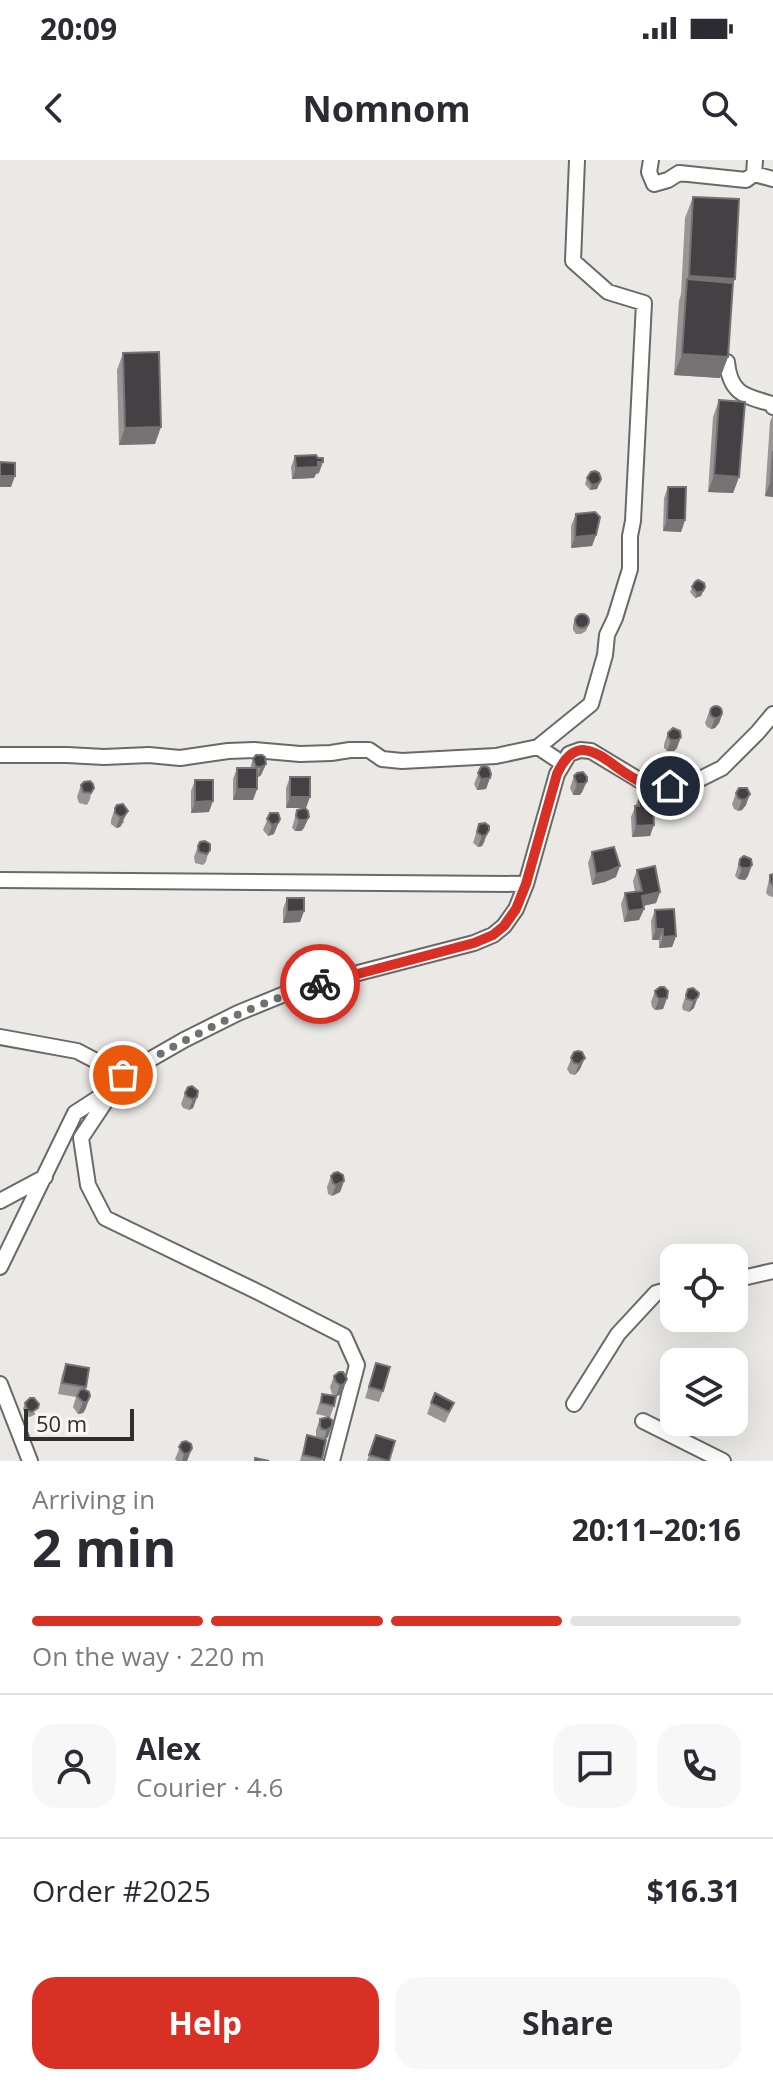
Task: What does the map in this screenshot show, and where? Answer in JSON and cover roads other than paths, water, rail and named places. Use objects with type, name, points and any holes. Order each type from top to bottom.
[{"type":"street","points":[[0,755],[149,755],[180,758],[228,751],[300,754],[369,750],[382,759],[402,761],[496,756],[538,747],[591,704],[605,655],[607,635],[630,569],[644,303],[608,292],[573,261],[577,160]]},
{"type":"street","points":[[651,160],[649,172],[654,184],[679,173],[746,180],[755,167],[773,179]]},
{"type":"street","points":[[727,362],[728,374],[737,391],[773,407]]},
{"type":"street","points":[[332,1461],[357,1365],[344,1336],[105,1218],[88,1185],[81,1138],[123,1075],[238,1013],[287,993],[474,943],[493,935],[516,909],[557,774],[569,754],[580,750],[591,751],[644,783],[670,786],[690,784],[722,768],[773,714]]},
{"type":"street","points":[[538,747],[562,763]]},
{"type":"street","points":[[0,880],[526,884]]},
{"type":"street","points":[[0,1037],[77,1051],[123,1075]]},
{"type":"street","points":[[0,1267],[75,1113],[113,1088]]},
{"type":"street","points":[[0,1201],[45,1176]]},
{"type":"street","points":[[748,1277],[773,1271]]},
{"type":"street","points":[[574,1404],[618,1334],[660,1292]]},
{"type":"street","points":[[0,1384],[30,1461]]},
{"type":"street","points":[[643,1421],[723,1461]]}]
